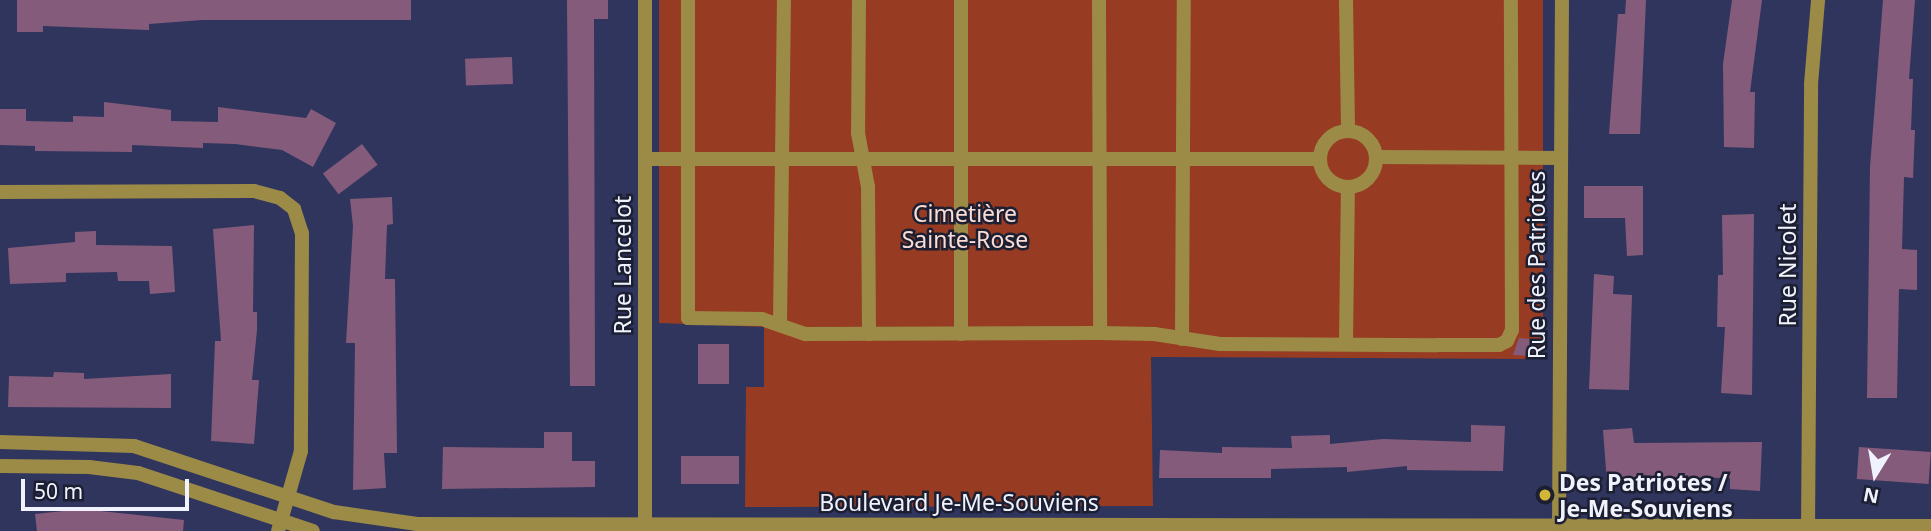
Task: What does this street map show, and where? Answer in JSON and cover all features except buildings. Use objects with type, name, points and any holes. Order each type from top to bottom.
[{"type":"street","name":"Rue Lancelot","points":[[645,0],[645,528]]},
{"type":"street","points":[[688,0],[688,318],[762,319],[805,334],[1100,333],[1239,345],[1499,345],[1507,341],[1512,330],[1511,0]]},
{"type":"street","points":[[780,324],[784,0]]},
{"type":"street","points":[[859,0],[858,133],[868,187],[869,334]]},
{"type":"street","points":[[961,0],[961,334]]},
{"type":"street","points":[[1099,0],[1100,333]]},
{"type":"street","points":[[1182,339],[1186,159],[1184,0]]},
{"type":"street","points":[[1346,0],[1348,131]]},
{"type":"street","name":"Rue des Patriotes","points":[[1559,528],[1559,158],[1562,0]]},
{"type":"street","name":"Rue Nicolet","points":[[1808,528],[1810,100],[1818,0]]},
{"type":"street","points":[[1348,131],[1368,139],[1376,157],[1369,177],[1348,187],[1327,178],[1319,159],[1330,136],[1348,131]]},
{"type":"street","points":[[1376,157],[1559,158]]},
{"type":"street","points":[[645,159],[1319,159]]},
{"type":"street","points":[[1346,344],[1348,187]]},
{"type":"street","points":[[0,192],[254,191],[280,198],[294,209],[302,233],[301,441],[289,497],[279,526]]},
{"type":"street","name":"Boulevard Je-Me-Souviens","points":[[0,442],[134,446],[349,516],[401,523],[645,528],[1931,526]]},
{"type":"street","points":[[0,466],[125,471],[279,526],[313,531]]},
{"type":"green space","name":"Cimetière Sainte-Rose","points":[[659,0],[1543,0],[1543,359],[1151,357],[1153,506],[745,507],[746,387],[764,387],[764,327],[659,323]]},
{"type":"place","name":"Des Patriotes / Je-Me-Souviens","points":[[1545,495]]}]
